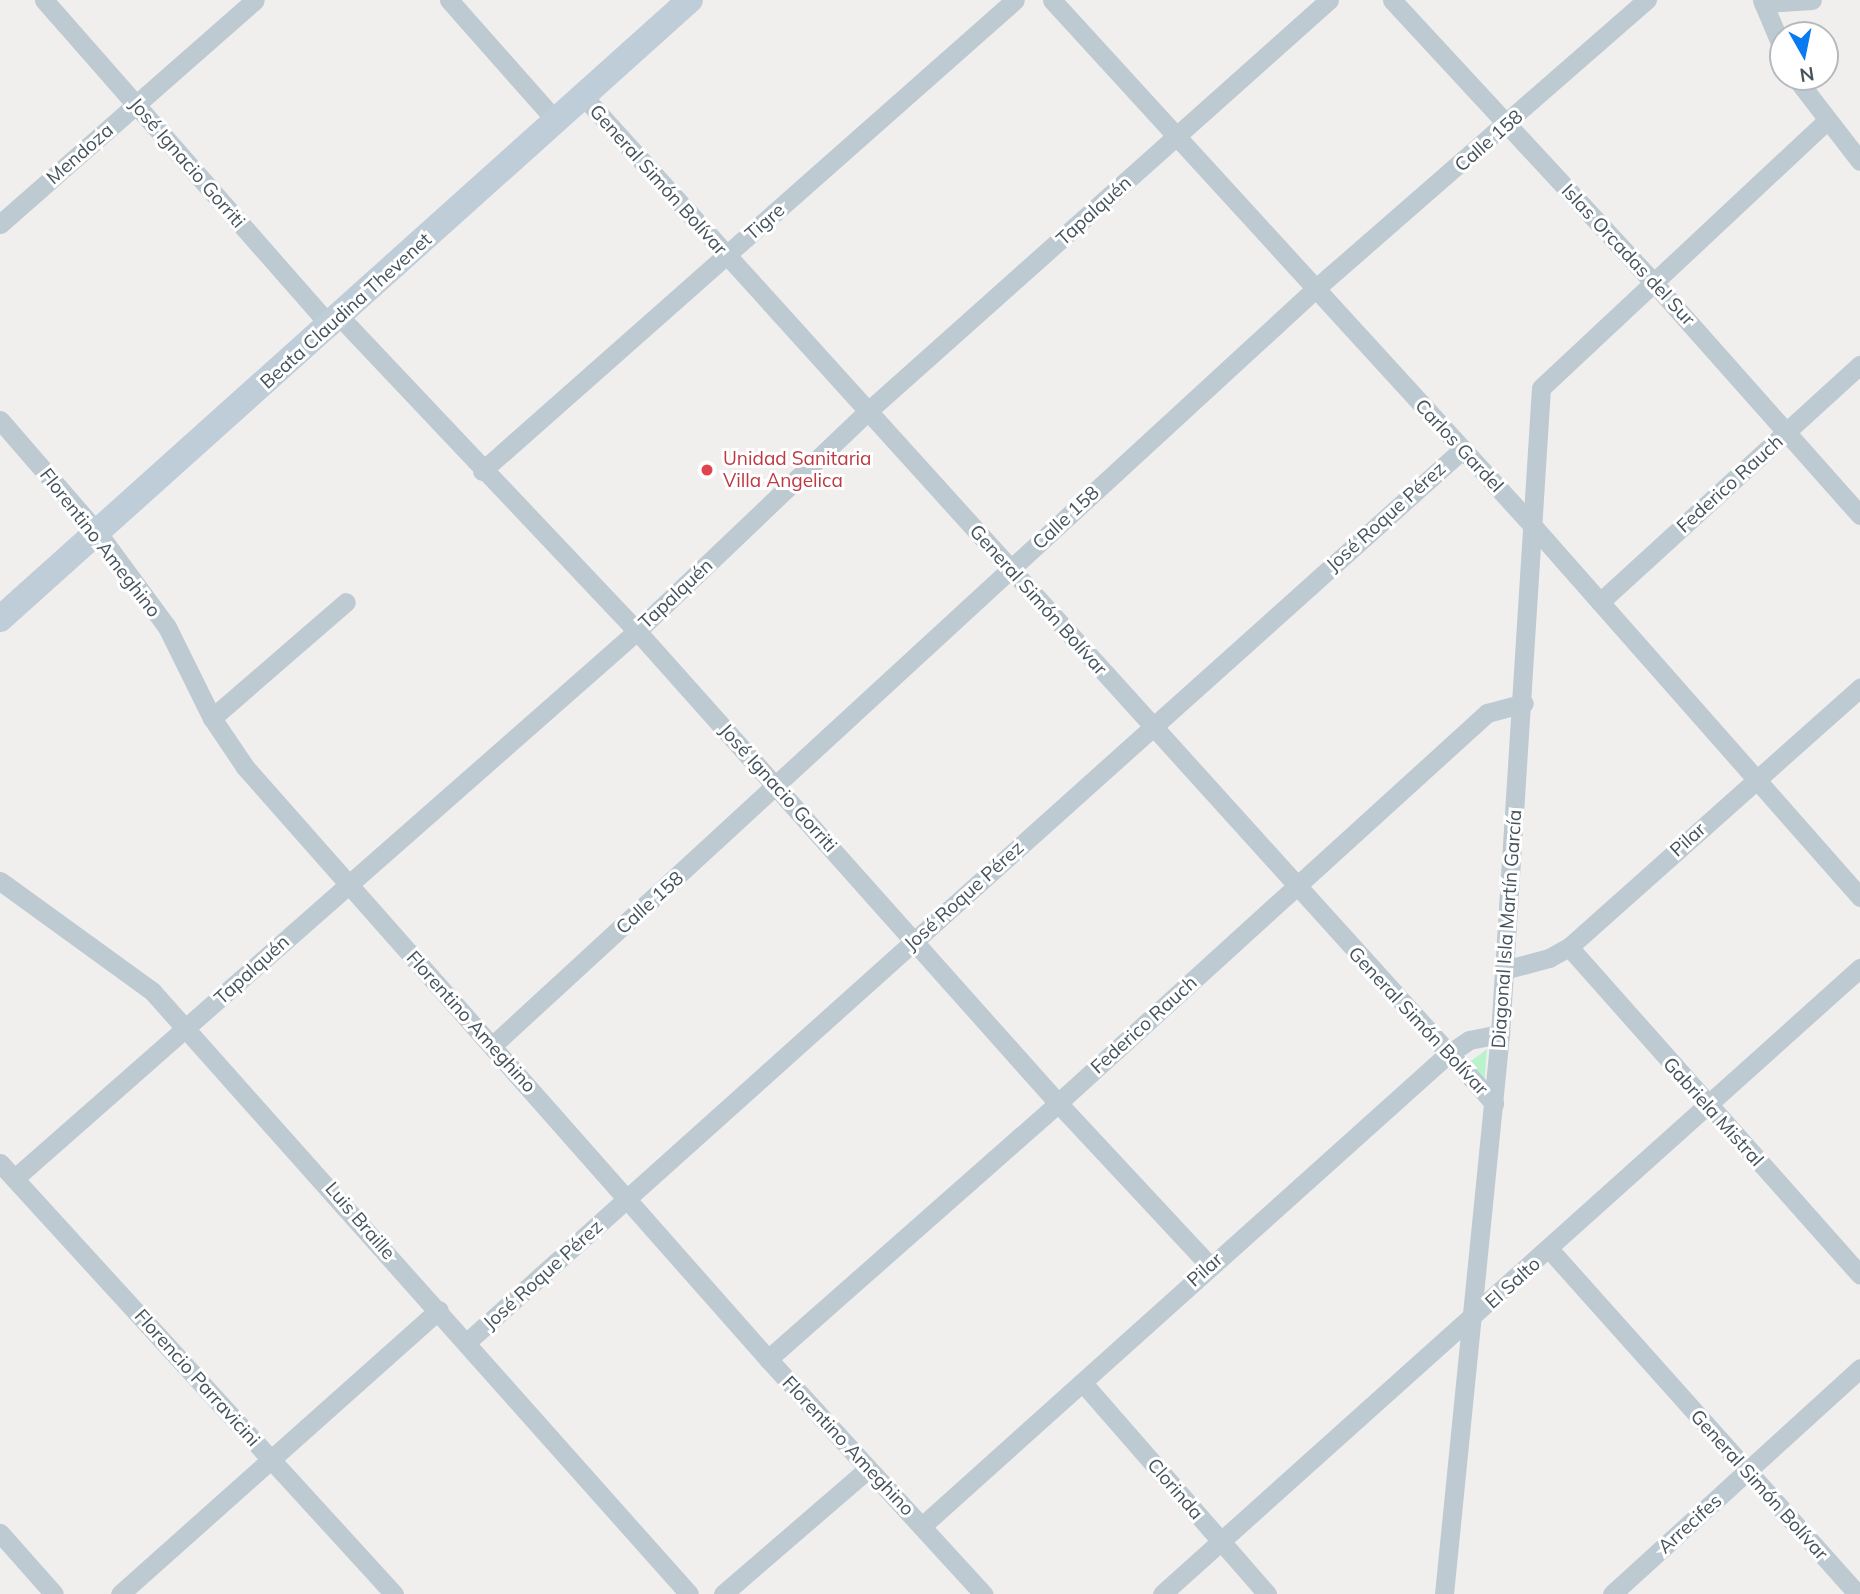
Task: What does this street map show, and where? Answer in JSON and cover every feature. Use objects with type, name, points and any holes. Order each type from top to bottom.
[{"type":"main road","name":"Beata Claudina Thevenet","points":[[0,619],[690,0]]},
{"type":"street","name":"José Ignacio Gorriti","points":[[44,0],[136,105],[335,321],[637,631],[1058,1103],[1209,1265]]},
{"type":"street","name":"Mendoza","points":[[0,224],[255,0]]},
{"type":"street","points":[[449,0],[557,122]]},
{"type":"street","name":"Tigre","points":[[482,471],[1015,0]]},
{"type":"street","name":"Carlos Gardel","points":[[1052,0],[1174,139],[1533,526],[1860,897]]},
{"type":"street","name":"Tapalquén","points":[[4,1168],[186,1029],[637,631],[867,412],[1329,0]]},
{"type":"street","name":"Islas Orcadas del Sur","points":[[1392,0],[1788,430],[1860,515]]},
{"type":"street","name":"Calle 158","points":[[493,1045],[778,787],[1314,290],[1508,125],[1647,0]]},
{"type":"street","points":[[1771,21],[1762,1],[1812,0]]},
{"type":"street","points":[[1805,91],[1826,121],[1860,160]]},
{"type":"street","name":"General Simón Bolívar","points":[[583,97],[1447,1055],[1494,1103]]},
{"type":"street","points":[[1653,282],[1826,121]]},
{"type":"street","name":"Diagonal Isla Martín García","points":[[1444,1594],[1500,1034],[1524,703],[1541,388],[1653,282]]},
{"type":"street","name":"Federico Rauch","points":[[1600,602],[1860,365]]},
{"type":"street","name":"Florentino Ameghino","points":[[0,420],[98,533],[167,627],[212,718],[245,767],[768,1359],[983,1594]]},
{"type":"street","name":"José Roque Pérez","points":[[467,1342],[1462,450]]},
{"type":"street","points":[[212,718],[346,602]]},
{"type":"street","name":"Pilar","points":[[1504,970],[1536,963],[1569,947],[1860,688]]},
{"type":"street","name":"Federico Rauch","points":[[768,1359],[1058,1103],[1487,713],[1524,703]]},
{"type":"street","name":"Luis Braille","points":[[0,881],[152,991],[439,1310],[689,1594]]},
{"type":"street","name":"Gabriela Mistral","points":[[1569,947],[1706,1105],[1860,1275]]},
{"type":"street","name":"El Salto","points":[[1162,1594],[1550,1250],[1706,1105],[1860,968]]},
{"type":"street","name":"Pilar","points":[[922,1525],[1083,1383],[1209,1265],[1447,1055],[1469,1040],[1500,1034]]},
{"type":"street","name":"Florencio Parravicini","points":[[4,1168],[394,1594]]},
{"type":"street","name":"General Simón Bolívar","points":[[1550,1250],[1858,1594]]},
{"type":"street","points":[[120,1594],[439,1310]]},
{"type":"street","name":"Arrecifes","points":[[1612,1594],[1860,1368]]},
{"type":"street","name":"Clorinda","points":[[1083,1383],[1267,1594]]},
{"type":"street","points":[[723,1594],[868,1469]]},
{"type":"street","points":[[0,1534],[54,1594]]},
{"type":"green space","points":[[1487,1049],[1484,1086],[1467,1064]]},
{"type":"place","name":"Unidad Sanitaria Villa Angelica","points":[[707,470]]}]
